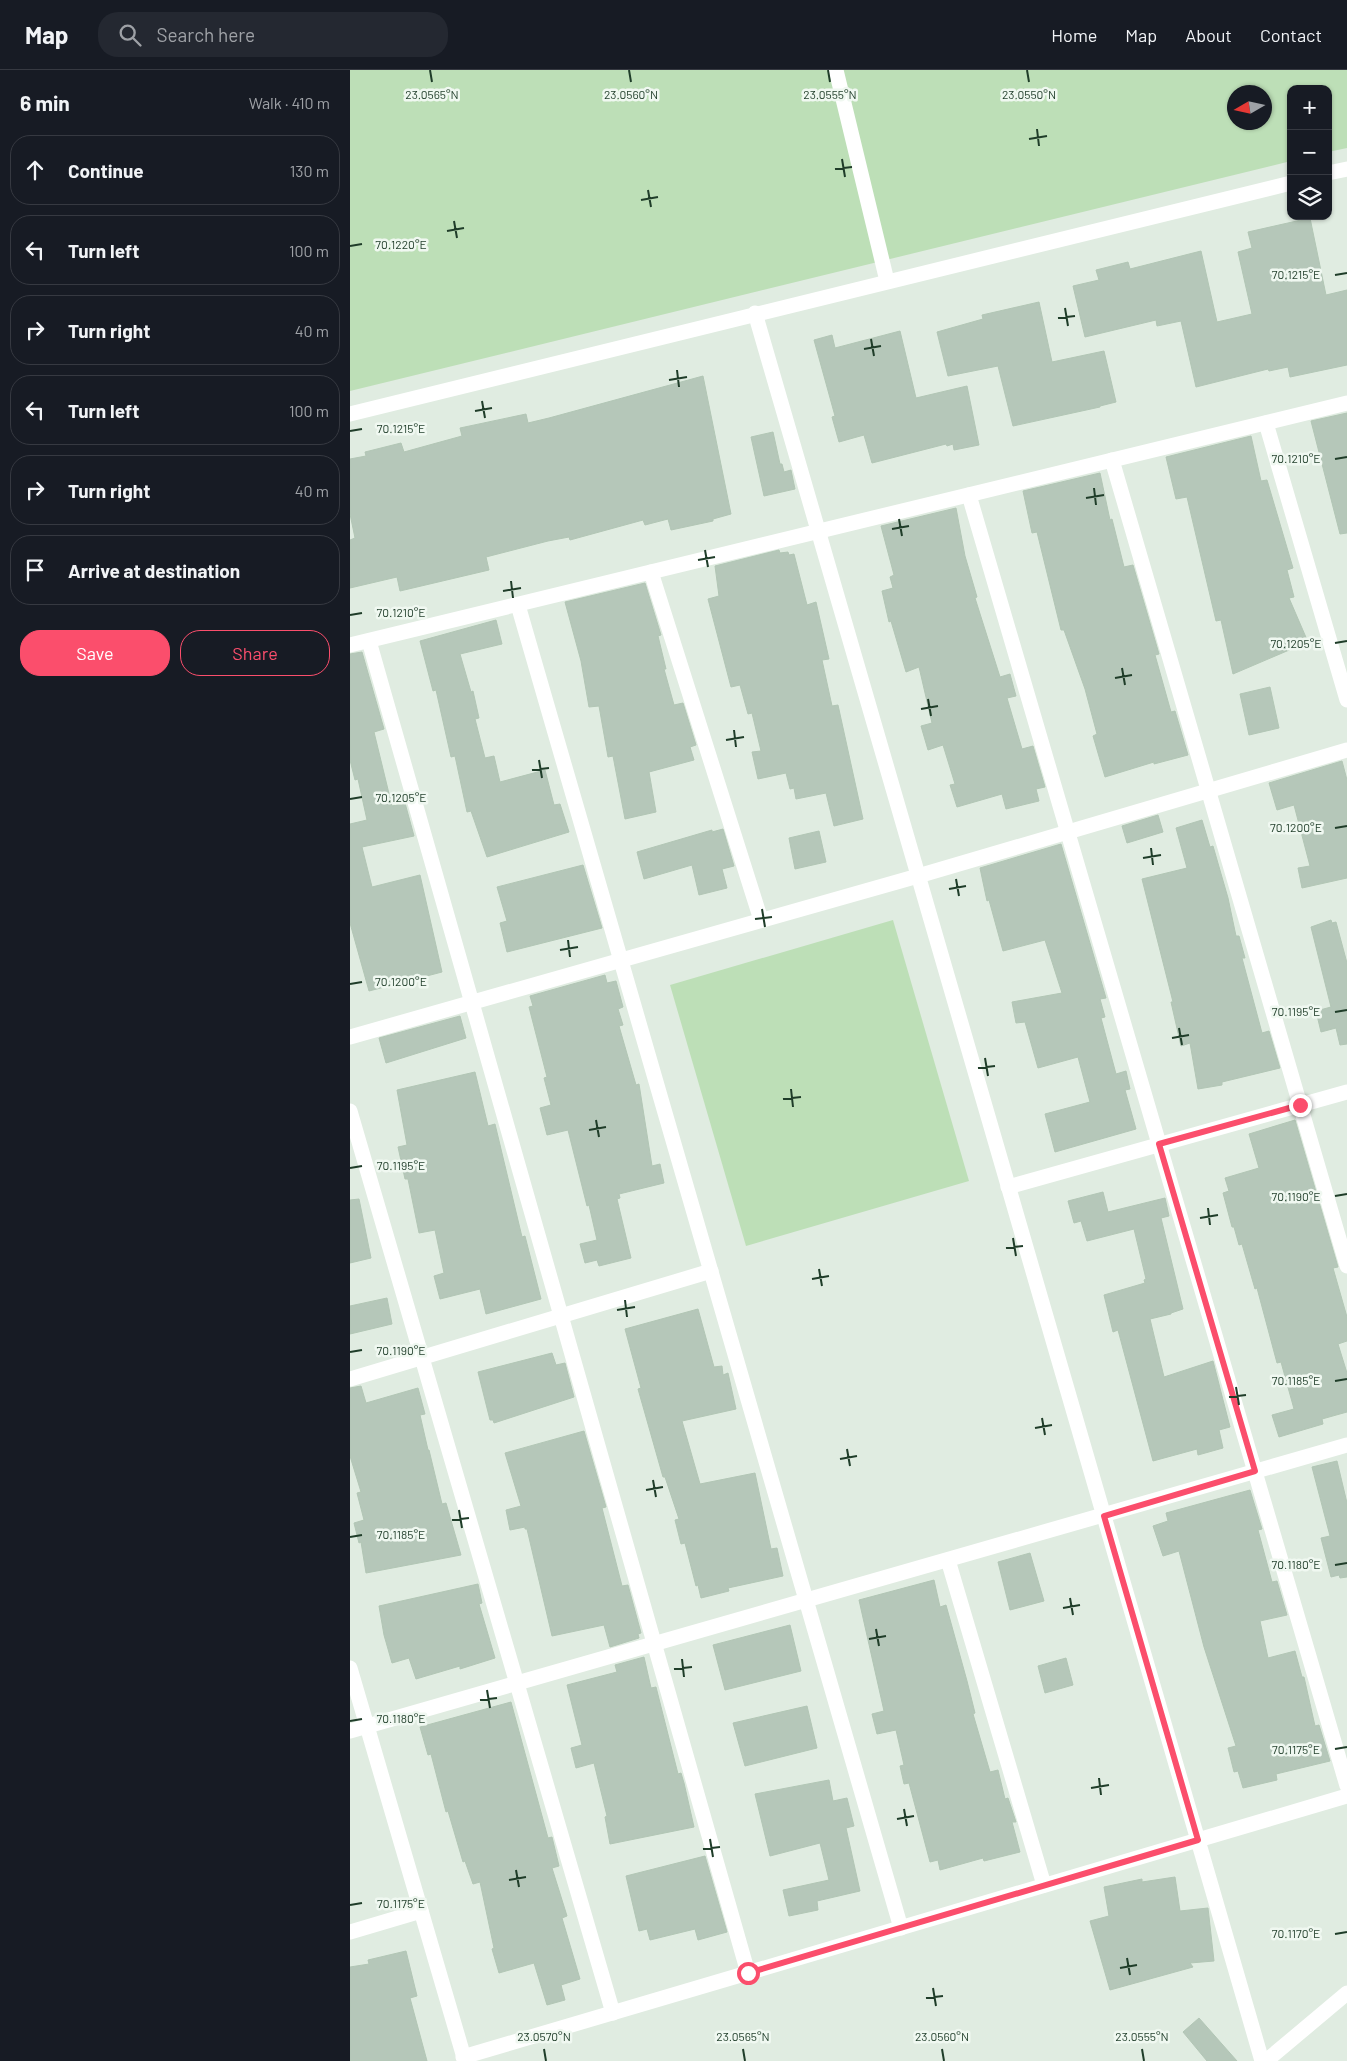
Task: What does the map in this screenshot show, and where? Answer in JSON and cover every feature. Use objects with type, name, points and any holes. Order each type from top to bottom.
[{"type":"street","points":[[836,70],[887,281]]},
{"type":"street","points":[[1332,172],[1347,169]]},
{"type":"street","points":[[350,414],[1287,183]]},
{"type":"street","points":[[755,313],[1262,2061]]},
{"type":"street","points":[[350,645],[1347,403]]},
{"type":"street","points":[[1266,423],[1347,700]]},
{"type":"street","points":[[1112,460],[1347,1266]]},
{"type":"street","points":[[969,495],[1347,1786]]},
{"type":"street","points":[[650,572],[761,920]]},
{"type":"street","points":[[518,604],[901,1928]]},
{"type":"street","points":[[369,641],[748,1973]]},
{"type":"street","points":[[350,1037],[918,876],[1347,750]]},
{"type":"street","points":[[1008,1187],[1347,1092]]},
{"type":"street","points":[[350,1111],[613,2013]]},
{"type":"street","points":[[350,1379],[710,1271]]},
{"type":"street","points":[[350,1731],[1347,1445]]},
{"type":"street","points":[[948,1560],[1044,1885]]},
{"type":"street","points":[[350,1668],[464,2059],[613,2013],[1347,1796]]},
{"type":"street","points":[[350,1932],[421,1911]]},
{"type":"street","points":[[1266,2061],[1347,1993]]},
{"type":"green space","points":[[350,70],[1347,70],[1347,148],[1332,151],[1332,85],[1287,85],[1287,162],[350,391]]},
{"type":"green space","points":[[893,920],[969,1181],[746,1246],[670,985]]},
{"type":"building","points":[[1301,220],[1310,220],[1326,295],[1347,290],[1347,365],[1290,377],[1288,367],[1269,371],[1268,369],[1196,387],[1181,321],[1157,326],[1156,320],[1085,337],[1073,286],[1099,280],[1096,270],[1128,262],[1130,269],[1201,251],[1217,322],[1252,314],[1238,252],[1252,248],[1248,232]]},
{"type":"building","points":[[1039,302],[1052,362],[1104,351],[1116,402],[1013,426],[998,366],[948,376],[937,332],[983,319],[982,315]]},
{"type":"building","points":[[900,331],[916,398],[967,386],[979,445],[954,450],[953,444],[947,446],[946,444],[872,463],[864,435],[839,442],[832,417],[835,416],[814,340],[832,335],[835,348]]},
{"type":"building","points":[[703,376],[731,514],[713,519],[713,521],[671,530],[668,519],[645,525],[643,520],[570,540],[569,537],[548,541],[486,557],[489,570],[400,591],[397,577],[350,588],[350,540],[355,538],[350,514],[350,459],[366,456],[365,452],[401,443],[404,452],[462,436],[460,428],[526,414],[528,423]]},
{"type":"building","points":[[1347,413],[1347,533],[1340,534],[1311,421]]},
{"type":"building","points":[[773,432],[780,464],[782,464],[784,472],[791,470],[795,489],[764,496],[751,437]]},
{"type":"building","points":[[1251,436],[1261,481],[1267,480],[1293,568],[1287,570],[1294,597],[1289,598],[1308,642],[1233,674],[1221,620],[1216,621],[1187,497],[1176,499],[1166,457]]},
{"type":"building","points":[[1100,473],[1110,520],[1112,519],[1124,567],[1133,565],[1159,654],[1155,655],[1171,712],[1175,711],[1188,755],[1154,764],[1154,762],[1105,777],[1093,736],[1097,734],[1085,689],[1064,630],[1061,630],[1037,532],[1032,533],[1023,491]]},
{"type":"building","points":[[956,508],[965,556],[977,597],[975,598],[1000,677],[1010,674],[1016,696],[1007,698],[1022,749],[1033,746],[1045,787],[1036,789],[1039,801],[1006,809],[1002,794],[957,807],[950,785],[955,784],[943,745],[928,750],[921,726],[932,723],[919,667],[906,672],[891,621],[889,622],[882,591],[893,588],[890,577],[894,575],[881,526]]},
{"type":"building","points":[[779,550],[780,553],[788,552],[789,555],[794,554],[807,605],[816,602],[829,659],[822,660],[832,706],[838,705],[863,819],[834,826],[826,793],[796,799],[794,788],[790,789],[786,773],[758,779],[752,752],[761,751],[752,713],[748,714],[740,685],[731,687],[708,599],[719,596],[715,566]]},
{"type":"building","points":[[645,583],[661,635],[658,636],[666,669],[664,669],[674,705],[683,703],[696,745],[690,747],[694,760],[649,772],[656,812],[625,819],[613,756],[608,757],[599,706],[589,707],[581,661],[565,602]]},
{"type":"building","points":[[496,620],[502,644],[460,654],[471,692],[473,691],[479,718],[475,719],[485,758],[494,756],[500,782],[545,770],[554,805],[560,804],[569,832],[487,857],[471,811],[467,812],[455,756],[451,757],[436,690],[433,691],[420,641]]},
{"type":"building","points":[[362,652],[384,729],[374,732],[392,806],[405,803],[414,836],[362,847],[372,887],[420,875],[442,972],[369,991],[350,923],[350,824],[367,820],[358,779],[355,780],[350,760],[350,654]]},
{"type":"building","points":[[1270,687],[1279,728],[1249,735],[1240,694]]},
{"type":"building","points":[[1342,761],[1347,780],[1347,878],[1302,888],[1298,868],[1310,866],[1294,805],[1277,810],[1269,783]]},
{"type":"building","points":[[1158,815],[1163,832],[1127,843],[1122,826]]},
{"type":"building","points":[[1202,820],[1210,847],[1213,846],[1228,898],[1236,936],[1239,936],[1245,958],[1242,958],[1262,1033],[1269,1031],[1280,1068],[1222,1082],[1222,1085],[1198,1089],[1190,1043],[1181,1046],[1171,1002],[1173,1002],[1142,879],[1187,868],[1176,828]]},
{"type":"building","points":[[723,829],[734,866],[722,869],[727,888],[699,895],[692,865],[644,879],[637,852],[712,830],[712,832]]},
{"type":"building","points":[[819,831],[826,862],[795,869],[789,838]]},
{"type":"building","points":[[1061,844],[1106,998],[1100,999],[1105,1017],[1101,1018],[1116,1074],[1126,1071],[1130,1089],[1125,1090],[1136,1129],[1055,1152],[1045,1114],[1090,1102],[1078,1057],[1038,1068],[1025,1022],[1016,1023],[1012,1002],[1062,993],[1045,940],[1003,951],[989,900],[987,901],[980,868]]},
{"type":"building","points":[[583,865],[602,928],[507,952],[500,923],[507,921],[497,887]]},
{"type":"building","points":[[1331,920],[1332,923],[1336,922],[1347,963],[1347,1044],[1340,1045],[1336,1028],[1321,1032],[1316,1011],[1331,1007],[1311,927]]},
{"type":"building","points":[[605,975],[607,983],[616,981],[623,1007],[618,1009],[623,1025],[619,1026],[636,1085],[639,1084],[652,1166],[660,1164],[664,1183],[619,1194],[620,1198],[617,1199],[631,1258],[599,1266],[597,1260],[585,1263],[580,1244],[597,1240],[568,1130],[547,1135],[540,1108],[551,1105],[544,1078],[547,1077],[529,1007],[533,1006],[530,996]]},
{"type":"building","points":[[460,1016],[466,1038],[386,1063],[379,1038]]},
{"type":"building","points":[[475,1072],[488,1126],[495,1124],[522,1237],[525,1236],[541,1299],[486,1314],[480,1289],[440,1299],[434,1276],[444,1273],[435,1230],[419,1233],[408,1179],[405,1179],[398,1147],[407,1145],[397,1090]]},
{"type":"building","points":[[1295,1120],[1338,1267],[1333,1268],[1347,1317],[1347,1341],[1338,1344],[1347,1373],[1347,1412],[1322,1419],[1323,1424],[1279,1437],[1272,1415],[1294,1409],[1281,1362],[1277,1363],[1257,1288],[1255,1289],[1242,1244],[1239,1245],[1234,1227],[1232,1227],[1223,1193],[1229,1191],[1225,1178],[1259,1168],[1249,1134]]},
{"type":"building","points":[[1103,1192],[1108,1212],[1165,1198],[1169,1216],[1161,1218],[1183,1309],[1150,1319],[1164,1377],[1213,1361],[1230,1427],[1219,1430],[1223,1448],[1198,1455],[1197,1449],[1153,1461],[1118,1330],[1113,1332],[1104,1295],[1145,1283],[1144,1280],[1146,1279],[1134,1229],[1087,1241],[1081,1221],[1074,1223],[1068,1201]]},
{"type":"building","points":[[359,1199],[371,1258],[350,1263],[350,1200]]},
{"type":"building","points":[[387,1298],[392,1324],[350,1334],[350,1306]]},
{"type":"building","points":[[698,1309],[714,1367],[722,1366],[723,1375],[728,1373],[736,1409],[682,1421],[700,1484],[755,1473],[771,1549],[777,1548],[783,1576],[728,1588],[729,1591],[701,1598],[685,1543],[681,1544],[675,1520],[679,1519],[665,1477],[663,1477],[638,1389],[641,1388],[625,1329]]},
{"type":"building","points":[[552,1353],[556,1365],[565,1363],[574,1397],[494,1423],[493,1420],[490,1420],[478,1372]]},
{"type":"building","points":[[361,1386],[366,1403],[418,1388],[425,1414],[420,1415],[428,1450],[442,1504],[446,1503],[461,1555],[366,1573],[361,1542],[359,1543],[354,1523],[364,1520],[357,1493],[361,1492],[350,1456],[350,1388]]},
{"type":"building","points":[[584,1431],[606,1507],[602,1508],[622,1586],[628,1585],[641,1633],[638,1634],[639,1638],[610,1647],[604,1625],[552,1636],[527,1529],[525,1527],[510,1530],[506,1510],[521,1506],[505,1453]]},
{"type":"building","points":[[1337,1461],[1347,1503],[1347,1577],[1340,1578],[1339,1575],[1331,1577],[1321,1538],[1330,1536],[1312,1467]]},
{"type":"building","points":[[1250,1490],[1262,1529],[1258,1530],[1272,1582],[1277,1581],[1287,1615],[1260,1621],[1268,1658],[1295,1651],[1302,1677],[1304,1677],[1315,1726],[1319,1725],[1330,1761],[1276,1774],[1277,1780],[1243,1788],[1238,1771],[1234,1772],[1228,1748],[1236,1746],[1204,1647],[1179,1551],[1163,1556],[1153,1526],[1168,1521],[1166,1513]]},
{"type":"building","points":[[1030,1553],[1044,1601],[1010,1610],[998,1562]]},
{"type":"building","points":[[934,1580],[940,1607],[946,1605],[975,1713],[973,1714],[990,1772],[998,1770],[1005,1799],[1008,1798],[1016,1822],[1012,1822],[1020,1852],[984,1861],[983,1858],[940,1870],[938,1860],[930,1862],[909,1783],[904,1784],[900,1766],[904,1765],[896,1730],[877,1734],[872,1714],[884,1711],[859,1600]]},
{"type":"building","points":[[478,1584],[482,1603],[479,1604],[495,1658],[460,1669],[460,1666],[416,1679],[409,1658],[392,1663],[384,1635],[379,1606]]},
{"type":"building","points":[[790,1625],[801,1671],[725,1690],[713,1645]]},
{"type":"building","points":[[644,1657],[651,1688],[656,1687],[678,1774],[681,1773],[684,1783],[694,1827],[610,1844],[605,1817],[607,1816],[594,1763],[576,1768],[571,1748],[582,1745],[567,1685],[617,1672],[615,1665]]},
{"type":"building","points":[[1066,1658],[1073,1685],[1045,1693],[1038,1666]]},
{"type":"building","points":[[511,1702],[548,1838],[552,1837],[559,1866],[552,1868],[567,1916],[562,1918],[580,1979],[561,1985],[565,2000],[547,2005],[534,1963],[499,1973],[492,1949],[494,1948],[480,1882],[473,1884],[465,1861],[463,1862],[448,1811],[446,1812],[431,1754],[428,1755],[420,1727]]},
{"type":"building","points":[[807,1706],[817,1748],[745,1766],[733,1723]]},
{"type":"building","points":[[829,1780],[833,1801],[847,1798],[854,1826],[846,1828],[860,1891],[817,1901],[818,1910],[789,1916],[783,1890],[829,1880],[820,1843],[770,1856],[755,1794]]},
{"type":"building","points":[[705,1856],[727,1932],[698,1940],[695,1929],[650,1940],[647,1929],[639,1931],[626,1876]]},
{"type":"building","points":[[1175,1877],[1180,1911],[1208,1908],[1214,1961],[1190,1963],[1193,1967],[1110,1990],[1090,1921],[1109,1916],[1104,1887],[1142,1879],[1142,1882]]},
{"type":"building","points":[[406,1951],[417,1996],[410,1998],[427,2061],[350,2061],[350,1967],[369,1964],[368,1960]]},
{"type":"building","points":[[1199,2018],[1237,2061],[1207,2061],[1183,2032]]},
{"type":"route","points":[[748,1973],[1198,1840],[1104,1516],[1255,1471],[1159,1144],[1300,1105]]}]
